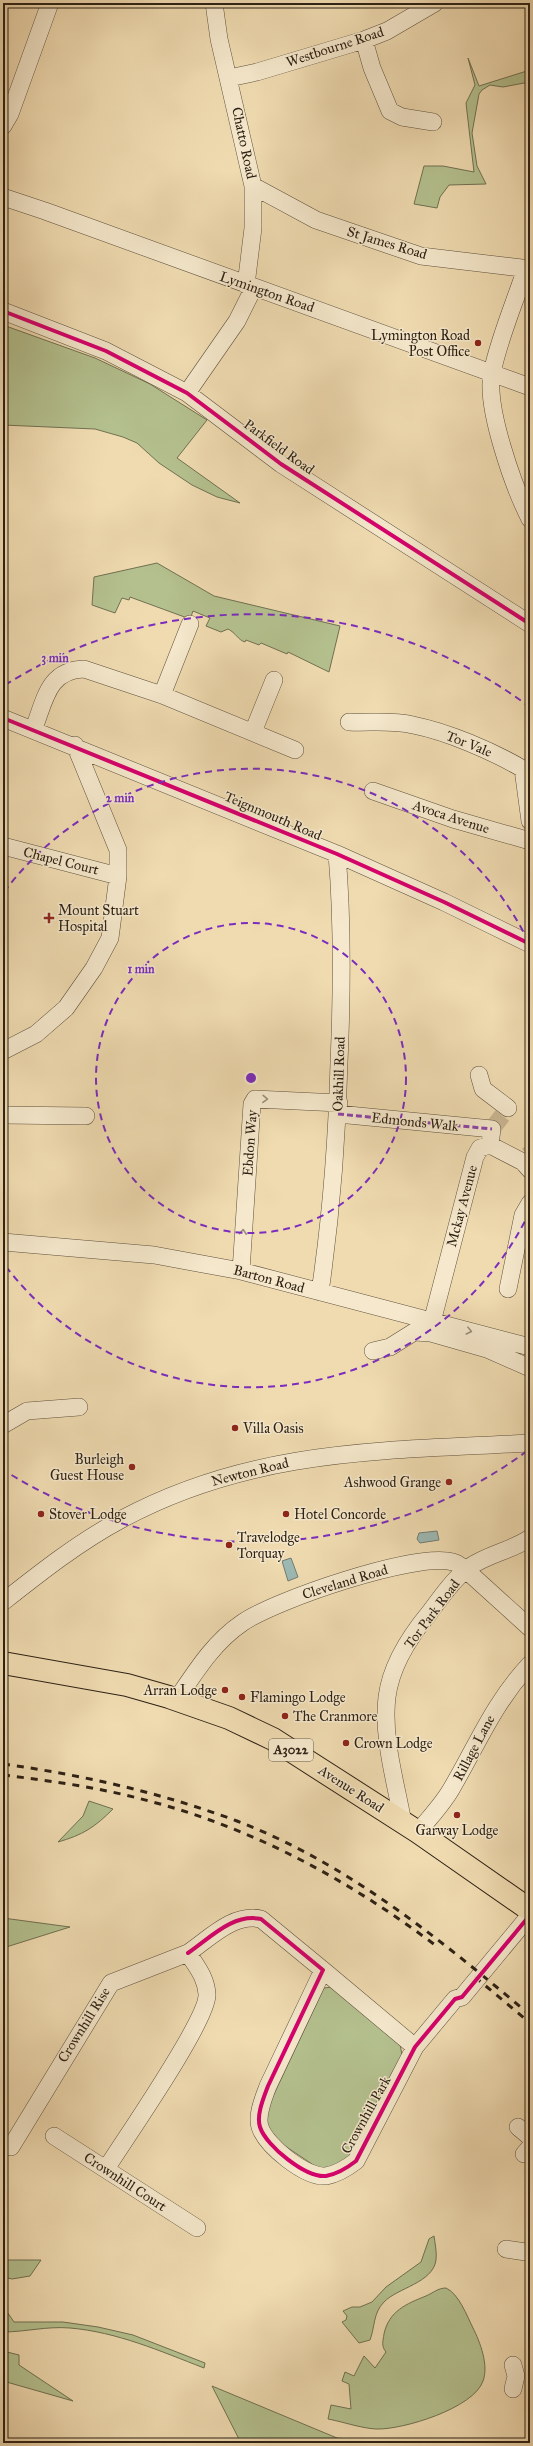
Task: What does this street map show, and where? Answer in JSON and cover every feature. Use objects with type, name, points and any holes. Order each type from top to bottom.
[{"type":"main road","name":"Avenue Road","points":[[8,1666],[120,1684],[177,1699],[229,1718],[273,1739],[410,1828],[530,1910]]},
{"type":"street","points":[[3,126],[10,114],[50,3]]},
{"type":"street","name":"Chatto Road","points":[[187,393],[237,321],[250,286],[253,228],[253,186],[219,39],[214,3]]},
{"type":"street","name":"Westbourne Road","points":[[229,78],[257,72],[364,40],[387,31],[435,3]]},
{"type":"street","points":[[364,40],[372,68],[390,111],[402,117],[433,122]]},
{"type":"street","name":"St James Road","points":[[253,186],[316,220],[421,256],[528,268]]},
{"type":"street","name":"Lymington Road","points":[[3,197],[45,210],[530,387]]},
{"type":"street","points":[[528,268],[492,374],[494,412],[517,494],[530,519]]},
{"type":"street","name":"Parkfield Road","points":[[3,311],[106,351],[187,393],[281,464],[530,624]]},
{"type":"street","points":[[162,695],[190,624]]},
{"type":"street","points":[[34,728],[53,681],[61,673],[72,669],[84,669],[162,695],[295,750]]},
{"type":"street","points":[[253,732],[274,680]]},
{"type":"street","name":"Teignmouth Road","points":[[3,718],[34,728],[338,854],[448,904],[530,944]]},
{"type":"street","name":"Tor Vale","points":[[349,722],[412,724],[442,733],[527,769],[530,821]]},
{"type":"street","points":[[3,1051],[36,1034],[52,1023],[76,995],[110,938],[118,876],[118,850],[75,745]]},
{"type":"street","name":"Avoca Avenue","points":[[373,791],[453,819],[530,841]]},
{"type":"street","name":"Chapel Court","points":[[3,846],[118,876]]},
{"type":"street","name":"Oakhill Road","points":[[320,1292],[328,1237],[338,1105],[343,963],[338,854]]},
{"type":"street","points":[[479,1074],[483,1089],[508,1108]]},
{"type":"street","name":"Ebdon Way","points":[[241,1271],[252,1104],[255,1099],[338,1105]]},
{"type":"street","name":"Edmonds Walk","points":[[338,1105],[491,1137]]},
{"type":"street","points":[[3,1115],[86,1116]]},
{"type":"street","points":[[491,1137],[527,1162]]},
{"type":"street","name":"Mckay Avenue","points":[[432,1322],[474,1157],[480,1148],[491,1137]]},
{"type":"street","points":[[508,1289],[523,1215],[530,1203]]},
{"type":"street","name":"Barton Road","points":[[3,1242],[154,1255],[241,1271],[530,1347]]},
{"type":"street","points":[[374,1351],[390,1347],[414,1332],[431,1334],[487,1349],[530,1368]]},
{"type":"street","points":[[3,1425],[27,1411],[79,1406]]},
{"type":"street","name":"Newton Road","points":[[3,1602],[82,1543],[117,1522],[169,1497],[218,1479],[270,1464],[325,1456],[379,1451],[530,1443]]},
{"type":"street","name":"Tor Park Road","points":[[410,1828],[388,1737],[387,1697],[394,1670],[408,1640],[446,1591],[466,1570],[489,1556],[530,1538]]},
{"type":"street","name":"Cleveland Road","points":[[177,1699],[208,1654],[226,1635],[242,1622],[289,1600],[386,1569],[447,1561],[454,1562],[466,1570],[530,1628]]},
{"type":"street","name":"Rillage Lane","points":[[410,1828],[453,1787],[497,1705],[510,1686],[530,1664]]},
{"type":"street","name":"Crownhill Park","points":[[323,1970],[291,2036],[261,2105],[260,2126],[266,2139],[282,2156],[302,2168],[325,2176],[348,2168],[356,2160],[415,2047],[455,1999],[462,1997],[530,1915]]},
{"type":"street","points":[[106,2169],[177,2058],[202,2012],[207,1995],[205,1979],[188,1953],[236,1920],[251,1917],[261,1919],[415,2047]]},
{"type":"street","name":"Crownhill Rise","points":[[11,2146],[111,1983],[188,1953]]},
{"type":"street","name":"Crownhill Court","points":[[54,2136],[197,2228]]},
{"type":"street","points":[[506,2249],[528,2255]]},
{"type":"green space","points":[[468,58],[479,86],[530,70],[530,85],[524,83],[503,87],[490,85],[479,94],[472,133],[477,166],[486,184],[449,185],[440,197],[437,208],[414,204],[424,166],[443,166],[474,172],[466,103],[475,85]]},
{"type":"green space","points":[[3,325],[95,358],[150,384],[207,420],[177,458],[240,503],[217,497],[192,485],[159,463],[137,443],[123,437],[95,429],[3,425]]},
{"type":"green space","points":[[157,563],[214,596],[340,626],[329,672],[288,652],[287,654],[261,643],[259,645],[246,640],[245,642],[228,629],[221,632],[206,626],[210,618],[193,611],[190,619],[130,597],[129,600],[122,598],[115,613],[92,605],[94,577]]},
{"type":"green space","points":[[89,1801],[113,1809],[88,1830],[58,1842],[83,1816]]},
{"type":"green space","points":[[3,1918],[70,1927],[3,1948]]},
{"type":"green space","points":[[332,1987],[400,2044],[402,2055],[351,2155],[332,2168],[318,2168],[282,2144],[272,2134],[266,2121],[267,2109],[324,1988]]},
{"type":"green space","points":[[434,2236],[436,2260],[433,2268],[422,2280],[390,2297],[380,2306],[376,2315],[370,2340],[359,2343],[342,2322],[346,2320],[347,2316],[343,2311],[352,2307],[360,2307],[372,2302],[386,2287],[421,2262],[429,2239]]},
{"type":"green space","points":[[3,2260],[41,2260],[30,2276],[12,2279],[3,2277]]},
{"type":"green space","points":[[446,2288],[459,2300],[481,2347],[485,2375],[477,2391],[466,2400],[436,2416],[403,2426],[376,2429],[328,2419],[331,2405],[351,2409],[349,2384],[342,2381],[345,2372],[354,2376],[364,2356],[375,2368],[386,2352],[383,2346],[384,2334],[386,2326],[394,2314],[405,2305],[438,2290]]},
{"type":"green space","points":[[3,2306],[14,2322],[63,2322],[98,2327],[133,2335],[205,2363],[204,2368],[138,2343],[87,2330],[53,2328],[3,2332]]},
{"type":"green space","points":[[3,2351],[19,2355],[19,2365],[73,2401],[3,2381]]},
{"type":"green space","points":[[212,2386],[337,2438],[383,2442],[241,2443]]},
{"type":"water","points":[[437,1531],[439,1540],[420,1543],[417,1539],[419,1533]]},
{"type":"water","points":[[291,1558],[298,1577],[288,1581],[282,1561]]},
{"type":"tunnel","points":[[492,1129],[508,1108]]},
{"type":"railway","points":[[3,1764],[33,1768],[122,1786],[209,1811],[278,1838],[317,1858],[355,1881],[391,1906],[462,1959],[530,2015]]},
{"type":"railway","points":[[3,1775],[77,1785],[131,1796],[227,1826],[302,1860],[337,1880],[372,1901],[439,1948]]},
{"type":"railway","points":[[475,1977],[530,2023]]},
{"type":"marked path","points":[[338,1097],[339,1103]]},
{"type":"marked path","points":[[338,1114],[492,1129]]},
{"type":"cycle path","points":[[3,311],[106,351],[187,393],[281,464],[530,624]]},
{"type":"cycle path","points":[[3,718],[337,854],[444,902],[530,944]]},
{"type":"cycle path","points":[[188,1953],[213,1934],[231,1923],[251,1918],[261,1919],[323,1970],[268,2086],[261,2106],[259,2122],[264,2135],[278,2151],[308,2172],[326,2176],[334,2174],[356,2161],[415,2047],[455,1999],[462,1997],[530,1915]]},
{"type":"place","name":"Lymington Road Post Office","points":[[478,343]]},
{"type":"place","name":"Mount Stuart Hospital","points":[[49,918]]},
{"type":"place","name":"Villa Oasis","points":[[235,1428]]},
{"type":"place","name":"Burleigh Guest House","points":[[132,1467]]},
{"type":"place","name":"Ashwood Grange","points":[[449,1482]]},
{"type":"place","name":"Stover Lodge","points":[[41,1514]]},
{"type":"place","name":"Hotel Concorde","points":[[286,1514]]},
{"type":"place","name":"Travelodge Torquay","points":[[229,1545]]},
{"type":"place","name":"Arran Lodge","points":[[225,1690]]},
{"type":"place","name":"Flamingo Lodge","points":[[242,1697]]},
{"type":"place","name":"The Cranmore","points":[[285,1716]]},
{"type":"place","name":"Crown Lodge","points":[[346,1743]]},
{"type":"place","name":"Garway Lodge","points":[[457,1815]]}]
